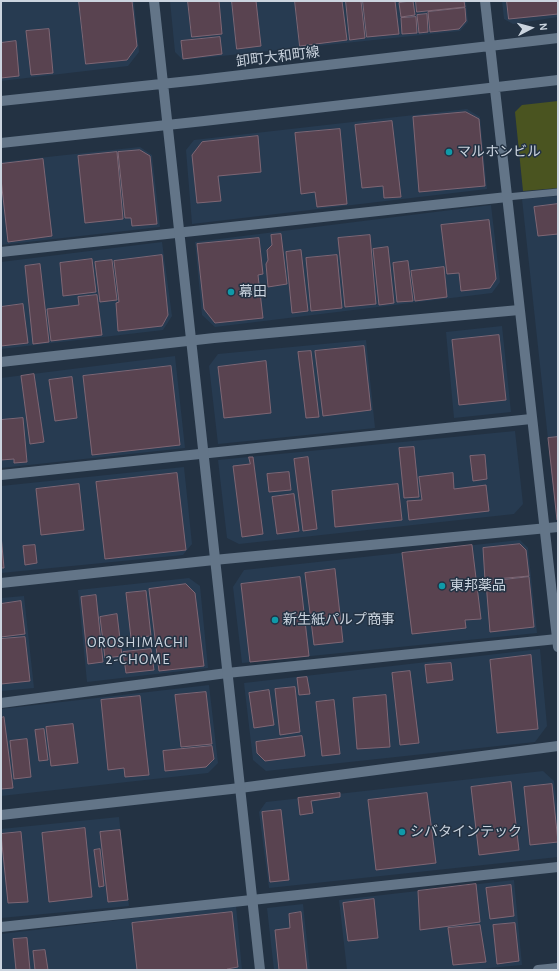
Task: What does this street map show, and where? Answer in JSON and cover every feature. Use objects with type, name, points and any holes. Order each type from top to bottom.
[{"type":"street","points":[[154,1],[260,970]]},
{"type":"street","points":[[1,703],[227,673],[558,643],[531,419],[485,1]]},
{"type":"street","name":"卸町大和町線","points":[[1,101],[163,84],[558,38]]},
{"type":"street","points":[[1,143],[558,80]]},
{"type":"street","points":[[1,252],[507,196]]},
{"type":"street","points":[[1,362],[191,341],[519,310]]},
{"type":"street","points":[[1,475],[531,419]]},
{"type":"street","points":[[1,583],[214,560],[558,527]]},
{"type":"street","points":[[1,815],[240,788],[558,746]]},
{"type":"street","points":[[1,927],[558,867]]},
{"type":"street","points":[[538,970],[558,968]]},
{"type":"lane","points":[[507,196],[558,192]]},
{"type":"shaded area","points":[[1,1],[134,1],[139,52],[128,66],[1,81]]},
{"type":"shaded area","points":[[170,1],[466,1],[468,22],[460,31],[183,60],[175,52]]},
{"type":"shaded area","points":[[502,1],[558,1],[558,17],[513,24],[504,19]]},
{"type":"shaded area","points":[[467,109],[480,117],[487,189],[192,224],[186,150],[194,140]]},
{"type":"shaded area","points":[[140,147],[152,155],[160,227],[1,245],[1,162]]},
{"type":"shaded area","points":[[558,196],[558,522],[557,522],[522,199]]},
{"type":"shaded area","points":[[491,205],[500,282],[492,293],[215,327],[202,315],[195,242]]},
{"type":"shaded area","points":[[162,242],[172,316],[163,330],[1,349],[1,262]]},
{"type":"shaded area","points":[[502,326],[511,412],[454,418],[446,332]]},
{"type":"shaded area","points":[[366,340],[375,428],[218,444],[209,366],[218,354]]},
{"type":"shaded area","points":[[175,356],[185,448],[1,468],[1,378]]},
{"type":"shaded area","points":[[515,431],[523,504],[514,514],[239,544],[227,538],[218,460]]},
{"type":"shaded area","points":[[184,467],[192,544],[183,555],[1,573],[1,486]]},
{"type":"shaded area","points":[[520,540],[528,548],[537,633],[242,663],[233,587],[244,570]]},
{"type":"shaded area","points":[[189,578],[200,586],[208,668],[87,682],[78,590]]},
{"type":"shaded area","points":[[24,596],[34,688],[1,691],[1,598]]},
{"type":"shaded area","points":[[540,649],[547,726],[535,742],[266,771],[253,760],[244,683]]},
{"type":"shaded area","points":[[209,685],[218,763],[208,773],[1,796],[1,709]]},
{"type":"shaded area","points":[[543,771],[554,781],[558,813],[558,857],[269,888],[259,812],[266,802]]},
{"type":"shaded area","points":[[119,817],[129,906],[1,918],[1,829]]},
{"type":"shaded area","points":[[514,880],[522,965],[469,970],[347,970],[339,900]]},
{"type":"shaded area","points":[[303,904],[310,970],[274,970],[267,908]]},
{"type":"shaded area","points":[[236,906],[242,970],[1,970],[1,934]]},
{"type":"green space","points":[[558,101],[558,188],[523,191],[515,112],[522,105]]},
{"type":"building","points":[[79,1],[132,1],[137,46],[127,60],[86,64]]},
{"type":"building","points":[[188,1],[219,1],[222,34],[192,37]]},
{"type":"building","points":[[232,1],[256,1],[261,46],[237,49]]},
{"type":"building","points":[[295,1],[342,1],[347,40],[300,46]]},
{"type":"building","points":[[346,1],[361,1],[365,38],[350,40]]},
{"type":"building","points":[[363,1],[395,1],[399,34],[367,37]]},
{"type":"building","points":[[413,1],[415,15],[401,17],[399,3]]},
{"type":"building","points":[[416,1],[464,1],[465,7],[417,12]]},
{"type":"building","points":[[507,1],[558,1],[558,14],[509,19]]},
{"type":"building","points":[[465,8],[466,21],[459,29],[430,32],[428,12]]},
{"type":"building","points":[[427,14],[428,32],[419,33],[417,15]]},
{"type":"building","points":[[416,17],[417,33],[402,34],[401,18]]},
{"type":"building","points":[[49,29],[53,73],[31,75],[26,31]]},
{"type":"building","points":[[220,37],[222,54],[183,59],[181,41]]},
{"type":"building","points":[[16,41],[19,76],[1,78],[1,43]]},
{"type":"building","name":"マルホンビル","points":[[466,112],[479,119],[485,186],[419,192],[413,117]]},
{"type":"building","points":[[392,121],[401,197],[384,198],[383,186],[362,188],[355,125]]},
{"type":"building","points":[[340,129],[347,204],[317,207],[315,192],[301,194],[295,133]]},
{"type":"building","points":[[258,136],[261,172],[218,176],[221,201],[197,203],[192,155],[202,142]]},
{"type":"building","points":[[140,150],[150,156],[157,224],[132,226],[131,218],[125,218],[118,152]]},
{"type":"building","points":[[117,152],[123,219],[85,223],[78,156]]},
{"type":"building","points":[[43,159],[52,236],[8,242],[1,179],[1,164]]},
{"type":"building","points":[[558,204],[558,234],[538,236],[534,207]]},
{"type":"building","points":[[489,220],[496,279],[490,288],[461,291],[459,273],[447,274],[441,225]]},
{"type":"building","points":[[281,234],[287,284],[268,287],[266,264],[268,260],[267,250],[272,245],[271,235]]},
{"type":"building","points":[[370,235],[376,304],[345,307],[338,238]]},
{"type":"building","name":"幕田","points":[[259,238],[263,274],[258,275],[263,318],[215,323],[204,309],[197,244]]},
{"type":"building","points":[[388,247],[394,303],[379,305],[373,249]]},
{"type":"building","points":[[301,250],[308,311],[292,313],[286,252]]},
{"type":"building","points":[[162,255],[168,315],[162,326],[118,331],[116,303],[119,302],[114,261]]},
{"type":"building","points":[[337,255],[342,308],[311,311],[306,258]]},
{"type":"building","points":[[92,259],[96,292],[63,296],[60,263]]},
{"type":"building","points":[[112,260],[117,300],[100,302],[95,262]]},
{"type":"building","points":[[408,261],[413,301],[397,302],[393,263]]},
{"type":"building","points":[[40,264],[49,342],[33,344],[25,266]]},
{"type":"building","points":[[444,267],[447,297],[415,301],[411,271]]},
{"type":"building","points":[[97,295],[102,335],[51,341],[47,309],[79,305],[78,297]]},
{"type":"building","points":[[23,304],[28,343],[1,346],[1,307]]},
{"type":"building","points":[[499,335],[506,400],[459,405],[452,340]]},
{"type":"building","points":[[364,346],[371,410],[323,416],[315,351]]},
{"type":"building","points":[[311,351],[319,417],[306,418],[298,352]]},
{"type":"building","points":[[266,361],[271,413],[224,418],[218,367]]},
{"type":"building","points":[[171,366],[180,445],[92,455],[83,376]]},
{"type":"building","points":[[34,374],[44,442],[30,444],[21,376]]},
{"type":"building","points":[[72,377],[77,418],[55,421],[49,380]]},
{"type":"building","points":[[23,418],[27,462],[14,463],[14,459],[1,460],[1,420]]},
{"type":"building","points":[[558,437],[558,520],[557,520],[548,438]]},
{"type":"building","points":[[414,447],[419,497],[404,498],[399,448]]},
{"type":"building","points":[[485,455],[487,479],[473,481],[470,456]]},
{"type":"building","points":[[249,457],[253,457],[263,534],[242,537],[233,466],[250,464]]},
{"type":"building","points":[[308,457],[317,529],[303,531],[294,459]]},
{"type":"building","points":[[289,472],[291,490],[269,492],[267,474]]},
{"type":"building","points":[[177,473],[186,550],[105,559],[96,482]]},
{"type":"building","points":[[453,473],[454,489],[486,485],[489,511],[409,520],[407,501],[422,500],[419,477]]},
{"type":"building","points":[[79,484],[84,530],[41,535],[36,489]]},
{"type":"building","points":[[398,484],[402,520],[335,527],[332,491]]},
{"type":"building","points":[[294,494],[299,531],[277,534],[272,497]]},
{"type":"building","points":[[1,535],[4,568],[1,568]]},
{"type":"building","points":[[520,544],[526,550],[529,576],[485,580],[483,548]]},
{"type":"building","points":[[35,545],[37,563],[25,565],[23,546]]},
{"type":"building","name":"東邦薬品","points":[[472,545],[481,619],[465,620],[466,628],[412,634],[402,553]]},
{"type":"building","points":[[335,569],[343,642],[314,645],[305,573]]},
{"type":"building","name":"新生紙パルプ商事","points":[[300,577],[309,656],[250,662],[241,584]]},
{"type":"building","points":[[529,577],[534,627],[490,632],[486,582]]},
{"type":"building","points":[[186,584],[195,593],[204,666],[159,671],[149,589]]},
{"type":"building","points":[[146,591],[151,636],[131,638],[126,593]]},
{"type":"building","points":[[96,595],[103,662],[88,664],[81,597]]},
{"type":"building","points":[[21,601],[25,634],[1,637],[1,604]]},
{"type":"building","points":[[117,614],[122,656],[105,658],[100,617]]},
{"type":"building","points":[[25,637],[30,681],[1,684],[1,639]]},
{"type":"building","points":[[151,649],[154,670],[126,673],[123,652]]},
{"type":"building","points":[[531,655],[538,729],[497,733],[490,660]]},
{"type":"building","points":[[451,663],[453,680],[427,683],[425,665]]},
{"type":"building","points":[[410,671],[419,743],[400,745],[392,673]]},
{"type":"building","points":[[307,677],[310,694],[299,695],[297,678]]},
{"type":"building","points":[[295,687],[300,732],[280,735],[275,689]]},
{"type":"building","points":[[269,690],[274,725],[254,728],[249,693]]},
{"type":"building","points":[[206,692],[212,744],[181,747],[175,695]]},
{"type":"building","points":[[386,695],[390,747],[357,749],[353,698]]},
{"type":"building","points":[[140,696],[149,775],[125,777],[124,768],[108,770],[101,700]]},
{"type":"building","points":[[334,700],[340,754],[322,756],[316,702]]},
{"type":"building","points":[[4,717],[13,788],[1,789],[1,718]]},
{"type":"building","points":[[73,724],[78,763],[51,766],[46,727]]},
{"type":"building","points":[[44,729],[48,760],[39,761],[35,730]]},
{"type":"building","points":[[302,736],[305,756],[265,761],[257,753],[256,742]]},
{"type":"building","points":[[27,739],[31,777],[14,779],[10,741]]},
{"type":"building","points":[[212,746],[214,759],[206,767],[165,771],[163,751]]},
{"type":"building","points":[[511,782],[519,850],[479,855],[471,787]]},
{"type":"building","points":[[552,784],[558,842],[530,845],[524,787]]},
{"type":"building","points":[[340,793],[340,797],[311,801],[313,813],[300,815],[298,798]]},
{"type":"building","name":"シバタインテック","points":[[427,793],[436,863],[376,870],[368,800]]},
{"type":"building","points":[[281,810],[289,880],[270,882],[262,812]]},
{"type":"building","points":[[85,828],[92,897],[49,902],[42,833]]},
{"type":"building","points":[[120,830],[128,900],[108,902],[100,832]]},
{"type":"building","points":[[21,832],[28,902],[8,903],[1,834]]},
{"type":"building","points":[[100,849],[104,886],[99,887],[94,850]]},
{"type":"building","points":[[476,884],[480,922],[420,930],[418,891]]},
{"type":"building","points":[[511,885],[514,916],[490,919],[486,888]]},
{"type":"building","points":[[374,899],[378,938],[348,941],[343,903]]},
{"type":"building","points":[[232,912],[238,967],[227,970],[137,970],[132,923]]},
{"type":"building","points":[[301,912],[307,970],[279,970],[275,930],[290,928],[289,914]]},
{"type":"building","points":[[515,923],[519,961],[497,964],[493,925]]},
{"type":"building","points":[[480,925],[486,962],[453,965],[448,928]]},
{"type":"building","points":[[27,938],[30,970],[16,970],[13,939]]},
{"type":"building","points":[[45,950],[48,970],[35,970],[33,951]]},
{"type":"place","name":"マルホンビル","points":[[449,152]]},
{"type":"place","name":"幕田","points":[[231,292]]},
{"type":"place","name":"東邦薬品","points":[[442,586]]},
{"type":"place","name":"新生紙パルプ商事","points":[[275,620]]},
{"type":"place","name":"シバタインテック","points":[[402,832]]},
{"type":"district","name":"OROSHIMACHI 2-CHOME","points":[[138,650]]}]
